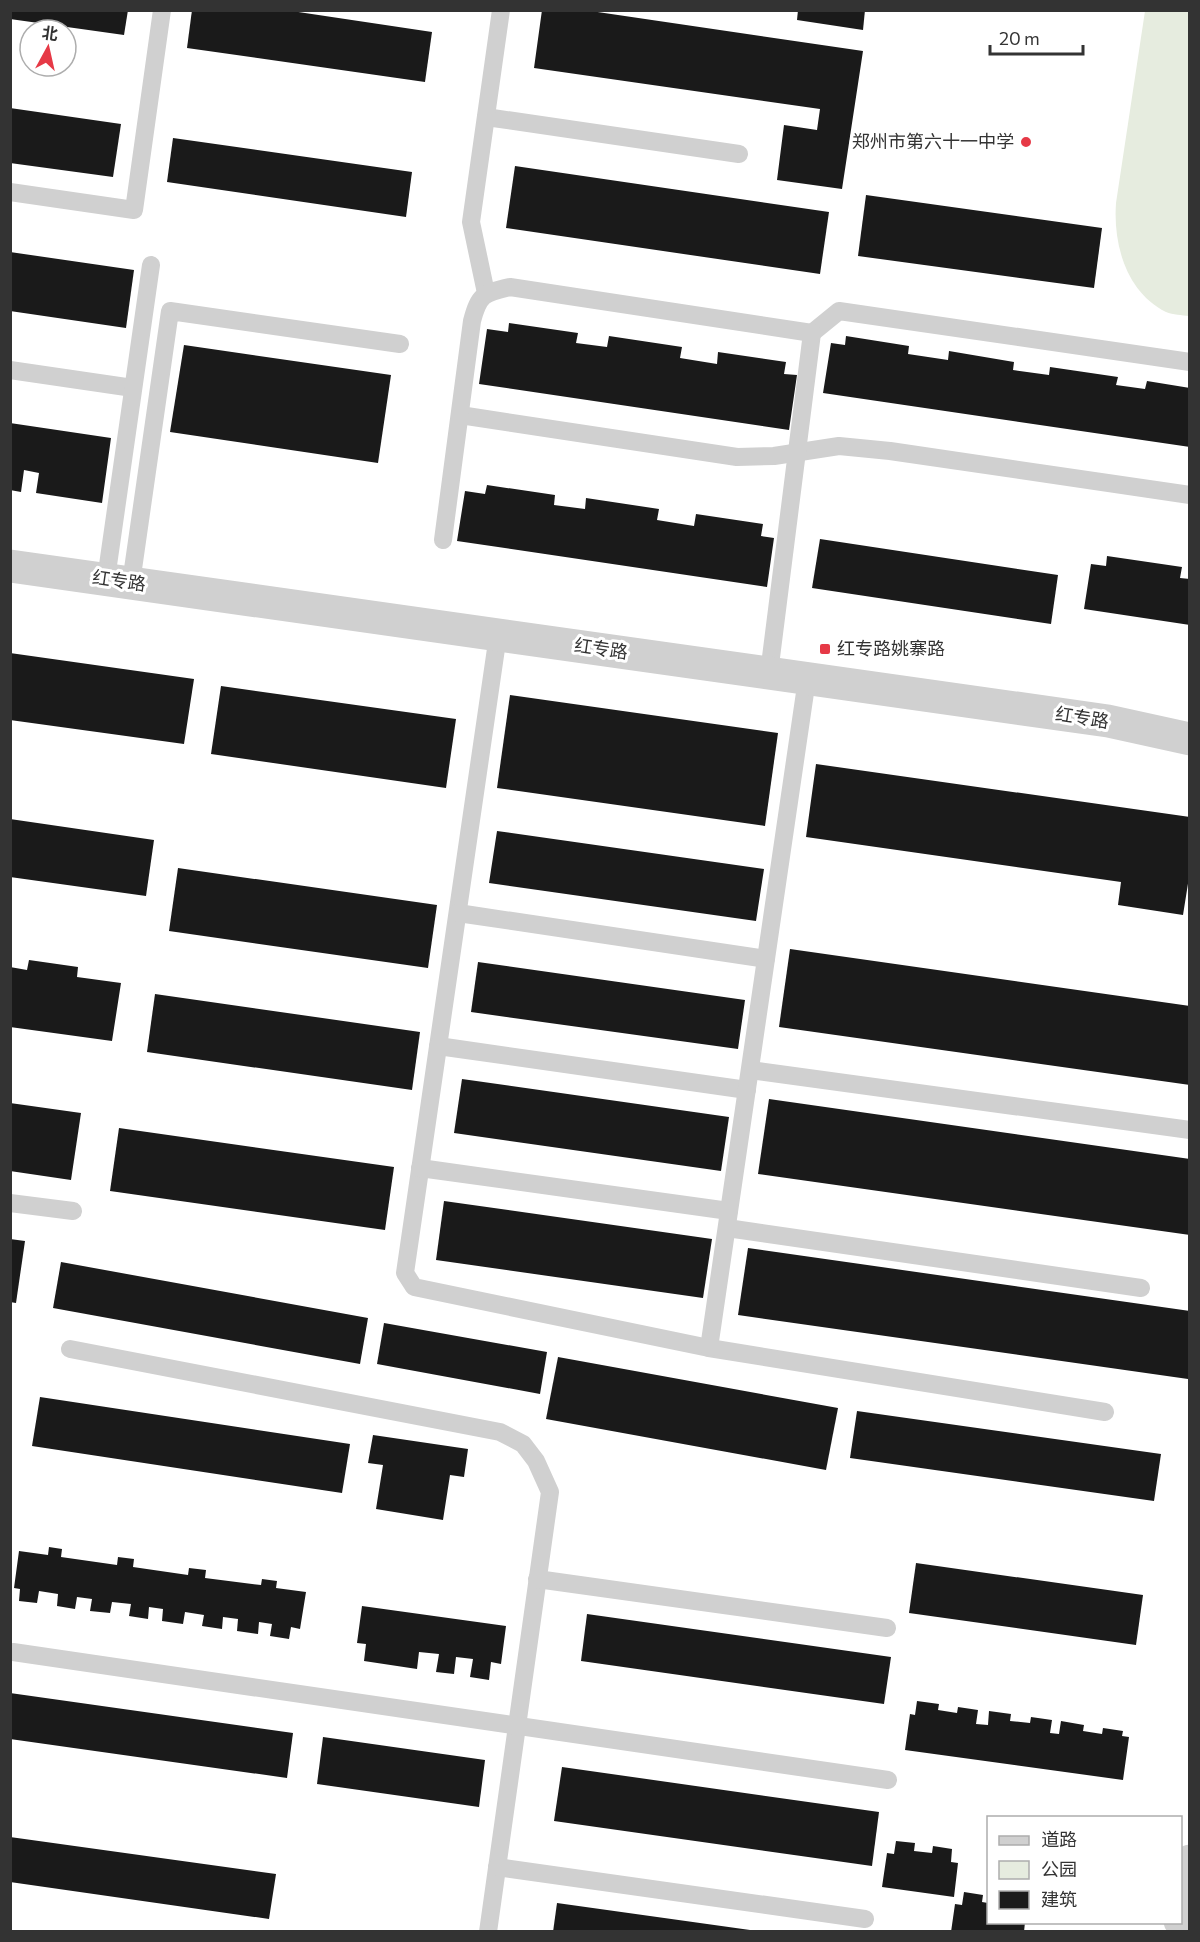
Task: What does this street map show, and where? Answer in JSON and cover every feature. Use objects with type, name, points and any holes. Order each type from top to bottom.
[{"type":"street","name":"红专路","points":[[10,566],[1108,721],[1190,739]]},
{"type":"street","points":[[1182,1926],[1190,1861]]},
{"type":"lane","points":[[10,192],[134,210],[162,10]]},
{"type":"lane","points":[[486,292],[471,222],[501,10]]},
{"type":"lane","points":[[486,117],[739,153]]},
{"type":"lane","points":[[119,581],[134,388],[151,265]]},
{"type":"lane","points":[[443,540],[472,321],[476,304],[486,292],[510,288],[812,333]]},
{"type":"lane","points":[[119,581],[170,311],[400,344]]},
{"type":"lane","points":[[770,673],[812,333],[839,311],[1190,362]]},
{"type":"lane","points":[[10,370],[134,388]]},
{"type":"lane","points":[[460,415],[737,457],[774,456],[839,446],[1190,495]]},
{"type":"lane","points":[[498,635],[405,1273],[414,1287],[709,1348],[1105,1412]]},
{"type":"lane","points":[[709,1348],[807,679]]},
{"type":"lane","points":[[458,913],[766,959]]},
{"type":"lane","points":[[438,1046],[747,1090]]},
{"type":"lane","points":[[750,1070],[1190,1130]]},
{"type":"lane","points":[[420,1168],[1141,1288]]},
{"type":"lane","points":[[10,1203],[73,1211]]},
{"type":"lane","points":[[70,1349],[500,1432],[523,1444],[536,1461],[550,1492],[488,1932]]},
{"type":"lane","points":[[537,1579],[887,1628]]},
{"type":"lane","points":[[13,1652],[888,1780]]},
{"type":"lane","points":[[497,1867],[865,1919]]},
{"type":"green space","points":[[1145,11],[1189,11],[1189,316],[1166,312],[1141,292],[1125,265],[1117,235],[1116,203]]},
{"type":"building","points":[[10,10],[128,10],[124,35],[78,29],[78,18],[10,19]]},
{"type":"building","points":[[192,10],[285,10],[432,32],[425,82],[187,48]]},
{"type":"building","points":[[542,10],[584,10],[863,51],[842,189],[777,180],[784,125],[817,130],[820,109],[534,68]]},
{"type":"building","points":[[798,10],[865,10],[863,30],[797,20]]},
{"type":"building","points":[[10,108],[121,124],[113,177],[10,163]]},
{"type":"building","points":[[173,138],[412,172],[406,217],[167,182]]},
{"type":"building","points":[[515,166],[829,212],[820,274],[506,228]]},
{"type":"building","points":[[866,195],[1102,228],[1094,288],[858,256]]},
{"type":"building","points":[[10,252],[134,270],[126,328],[10,311]]},
{"type":"building","points":[[509,323],[578,333],[576,343],[607,347],[609,336],[682,347],[680,358],[717,364],[718,352],[786,362],[784,374],[797,375],[789,430],[479,384],[487,329],[508,332]]},
{"type":"building","points":[[846,336],[909,346],[908,354],[948,360],[949,351],[1014,362],[1013,370],[1049,375],[1050,367],[1118,377],[1116,385],[1145,389],[1147,381],[1190,388],[1190,447],[823,393],[831,343],[845,345]]},
{"type":"building","points":[[184,345],[391,375],[378,463],[170,432]]},
{"type":"building","points":[[10,423],[111,438],[102,503],[36,493],[39,473],[24,470],[21,492],[10,490]]},
{"type":"building","points":[[487,485],[555,495],[554,505],[585,509],[586,498],[659,509],[657,520],[694,526],[696,514],[763,524],[761,536],[774,538],[767,587],[457,541],[465,491],[485,494]]},
{"type":"building","points":[[820,539],[1058,575],[1051,624],[812,588]]},
{"type":"building","points":[[1107,556],[1182,567],[1180,578],[1190,579],[1190,625],[1084,609],[1091,564],[1106,566]]},
{"type":"building","points":[[10,653],[194,679],[184,744],[10,720]]},
{"type":"building","points":[[221,686],[456,719],[446,788],[211,754]]},
{"type":"building","points":[[510,695],[778,733],[765,826],[497,788]]},
{"type":"building","points":[[816,764],[1190,817],[1190,871],[1183,915],[1118,905],[1121,882],[806,837]]},
{"type":"building","points":[[10,819],[154,840],[146,896],[10,877]]},
{"type":"building","points":[[497,831],[764,869],[756,921],[489,883]]},
{"type":"building","points":[[178,868],[437,905],[428,968],[169,931]]},
{"type":"building","points":[[790,949],[1190,1006],[1190,1085],[779,1027]]},
{"type":"building","points":[[29,960],[78,967],[77,977],[121,983],[112,1041],[10,1027],[10,967],[27,970]]},
{"type":"building","points":[[478,962],[745,1000],[738,1049],[471,1012]]},
{"type":"building","points":[[155,994],[420,1032],[412,1090],[147,1052]]},
{"type":"building","points":[[462,1079],[729,1117],[721,1171],[454,1133]]},
{"type":"building","points":[[769,1099],[1190,1159],[1190,1235],[758,1174]]},
{"type":"building","points":[[10,1103],[81,1113],[71,1180],[10,1171]]},
{"type":"building","points":[[119,1128],[394,1167],[385,1230],[110,1191]]},
{"type":"building","points":[[444,1201],[712,1239],[703,1298],[436,1260]]},
{"type":"building","points":[[10,1239],[25,1241],[16,1303],[10,1302]]},
{"type":"building","points":[[748,1248],[1190,1311],[1188,1379],[738,1315]]},
{"type":"building","points":[[61,1262],[368,1318],[360,1364],[53,1308]]},
{"type":"building","points":[[384,1323],[547,1352],[540,1394],[377,1364]]},
{"type":"building","points":[[558,1357],[838,1408],[826,1470],[546,1419]]},
{"type":"building","points":[[40,1397],[350,1444],[342,1493],[32,1446]]},
{"type":"building","points":[[857,1411],[1161,1454],[1154,1501],[850,1458]]},
{"type":"building","points":[[373,1435],[468,1449],[464,1477],[450,1475],[443,1520],[376,1509],[383,1465],[368,1463]]},
{"type":"building","points":[[49,1547],[62,1549],[61,1557],[117,1565],[118,1557],[134,1559],[133,1567],[188,1575],[189,1568],[206,1570],[205,1578],[261,1585],[262,1579],[277,1581],[276,1588],[306,1592],[300,1629],[291,1627],[289,1639],[270,1636],[272,1624],[259,1622],[258,1634],[237,1631],[238,1619],[223,1617],[222,1629],[202,1626],[204,1615],[185,1612],[183,1624],[162,1621],[163,1609],[149,1607],[148,1619],[129,1616],[131,1604],[112,1602],[110,1613],[90,1611],[92,1599],[77,1597],[75,1609],[57,1606],[58,1594],[39,1591],[37,1603],[19,1601],[20,1589],[14,1588],[19,1551],[48,1555]]},
{"type":"building","points":[[916,1563],[1143,1595],[1136,1645],[909,1613]]},
{"type":"building","points":[[362,1606],[506,1626],[501,1664],[491,1662],[489,1680],[470,1677],[473,1659],[456,1657],[454,1674],[436,1672],[439,1654],[419,1652],[417,1669],[364,1661],[366,1644],[357,1643]]},
{"type":"building","points":[[587,1614],[891,1657],[884,1704],[581,1661]]},
{"type":"building","points":[[10,1693],[293,1733],[287,1778],[10,1739]]},
{"type":"building","points":[[917,1701],[939,1704],[938,1710],[957,1713],[958,1707],[978,1710],[976,1724],[988,1725],[989,1711],[1011,1714],[1010,1721],[1030,1723],[1031,1717],[1052,1720],[1050,1733],[1059,1734],[1061,1721],[1084,1725],[1083,1731],[1102,1734],[1103,1728],[1123,1731],[1122,1736],[1129,1737],[1123,1780],[905,1750],[910,1714],[915,1715]]},
{"type":"building","points":[[323,1737],[485,1760],[479,1807],[317,1784]]},
{"type":"building","points":[[562,1767],[879,1812],[872,1866],[554,1821]]},
{"type":"building","points":[[10,1837],[276,1874],[269,1919],[10,1882]]},
{"type":"building","points":[[896,1841],[915,1843],[914,1851],[932,1853],[933,1846],[952,1849],[951,1862],[958,1863],[954,1897],[882,1887],[887,1853],[894,1854]]},
{"type":"building","points":[[964,1892],[983,1895],[982,1902],[987,1903],[987,1924],[1025,1924],[1024,1932],[951,1932],[955,1904],[962,1905]]},
{"type":"building","points":[[557,1903],[750,1930],[750,1932],[553,1932]]},
{"type":"place","name":"郑州市第六十一中学","points":[[1026,142]]},
{"type":"place","name":"红专路姚寨路","points":[[825,649]]}]
